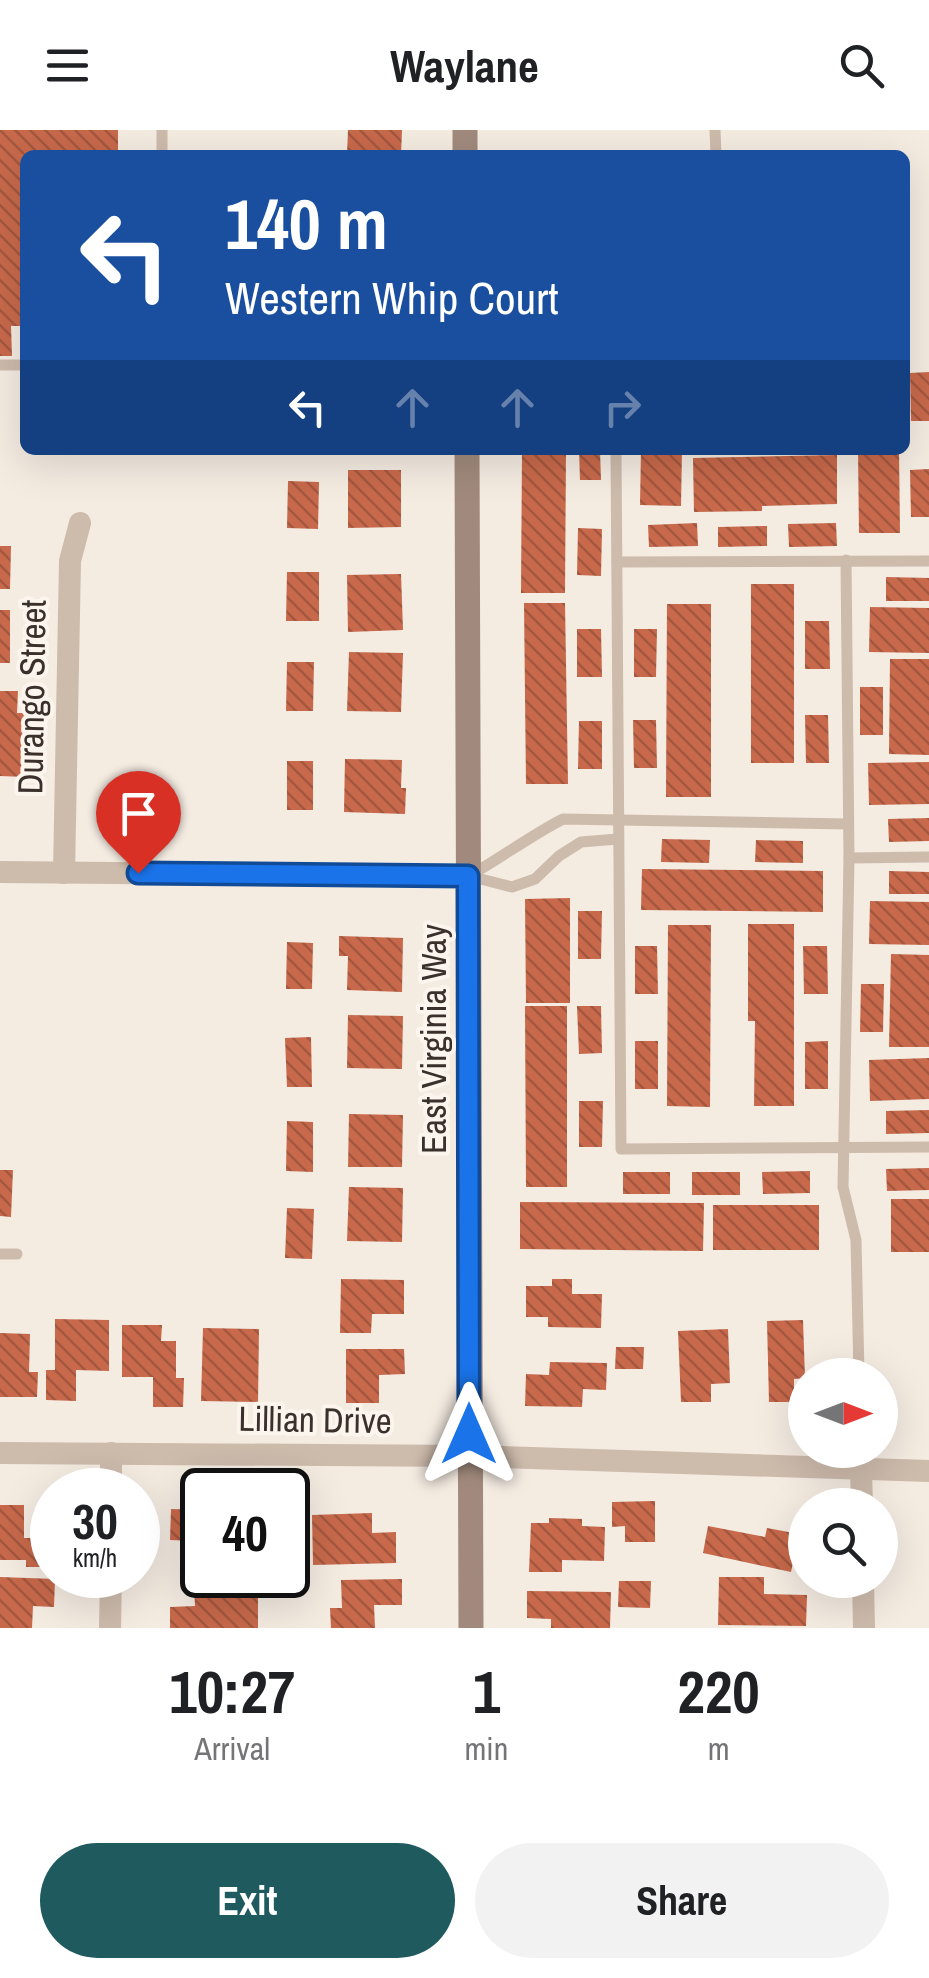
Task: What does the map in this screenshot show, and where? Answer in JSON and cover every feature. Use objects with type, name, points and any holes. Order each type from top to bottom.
[{"type":"street","name":"East Virginia Way","points":[[467,455],[471,1628]]},
{"type":"street","name":"Durango Street","points":[[64,873],[70,561],[80,524]]},
{"type":"street","points":[[0,872],[468,876]]},
{"type":"street","name":"Lillian Drive","points":[[0,1453],[470,1456],[788,1463]]},
{"type":"street","points":[[111,1453],[111,1468]]},
{"type":"street","name":"Lillian Drive","points":[[895,1468],[929,1471]]},
{"type":"street","points":[[110,1598],[110,1628]]},
{"type":"street","points":[[863,1598],[864,1628]]},
{"type":"lane","points":[[616,455],[621,1149],[929,1147]]},
{"type":"lane","points":[[846,560],[849,858],[842,1187],[856,1240],[859,1358]]},
{"type":"lane","points":[[617,562],[929,561]]},
{"type":"lane","points":[[468,876],[563,819],[848,824]]},
{"type":"lane","points":[[468,876],[512,887],[535,879],[581,842],[618,839]]},
{"type":"lane","points":[[849,858],[929,857]]},
{"type":"lane","points":[[0,1254],[17,1254]]},
{"type":"building","points":[[0,130],[118,130],[118,150],[20,150],[20,326],[11,326],[12,356],[0,356]]},
{"type":"building","points":[[348,130],[402,130],[401,150],[347,150]]},
{"type":"building","points":[[929,372],[929,421],[911,421],[910,373]]},
{"type":"building","points":[[522,455],[566,455],[565,593],[521,593]]},
{"type":"building","points":[[579,455],[600,455],[601,480],[580,480]]},
{"type":"building","points":[[641,455],[682,455],[681,506],[640,505]]},
{"type":"building","points":[[837,455],[837,504],[694,512],[693,458]]},
{"type":"building","points":[[858,455],[899,455],[900,533],[859,533]]},
{"type":"building","points":[[929,469],[929,517],[911,517],[910,470]]},
{"type":"building","points":[[348,470],[401,470],[401,527],[348,528]]},
{"type":"building","points":[[288,481],[319,482],[318,529],[287,528]]},
{"type":"building","points":[[697,523],[698,546],[649,547],[648,525]]},
{"type":"building","points":[[836,523],[837,546],[789,547],[788,524]]},
{"type":"building","points":[[767,526],[767,546],[718,547],[718,527]]},
{"type":"building","points":[[578,528],[602,529],[601,576],[577,575]]},
{"type":"building","points":[[0,546],[11,546],[10,589],[0,589]]},
{"type":"building","points":[[287,572],[319,572],[319,621],[286,621]]},
{"type":"building","points":[[401,574],[403,630],[348,632],[347,575]]},
{"type":"building","points":[[886,577],[929,578],[929,601],[886,601]]},
{"type":"building","points":[[751,584],[794,584],[794,763],[751,763]]},
{"type":"building","points":[[524,603],[565,603],[568,784],[526,784]]},
{"type":"building","points":[[667,604],[711,604],[711,797],[666,797]]},
{"type":"building","points":[[870,607],[929,608],[929,653],[869,652]]},
{"type":"building","points":[[0,610],[10,610],[10,663],[0,663]]},
{"type":"building","points":[[805,621],[829,621],[830,669],[805,669]]},
{"type":"building","points":[[577,629],[601,629],[602,677],[577,677]]},
{"type":"building","points":[[634,629],[657,629],[656,677],[634,677]]},
{"type":"building","points":[[349,652],[403,653],[401,712],[347,711]]},
{"type":"building","points":[[890,659],[929,659],[929,755],[889,754]]},
{"type":"building","points":[[287,662],[314,662],[313,711],[286,711]]},
{"type":"building","points":[[860,687],[883,687],[883,735],[860,735]]},
{"type":"building","points":[[0,691],[18,691],[17,713],[27,713],[25,777],[0,776]]},
{"type":"building","points":[[805,715],[828,715],[829,763],[806,763]]},
{"type":"building","points":[[633,720],[656,720],[657,768],[634,768]]},
{"type":"building","points":[[579,721],[602,721],[602,769],[578,769]]},
{"type":"building","points":[[345,759],[402,760],[405,814],[344,812]]},
{"type":"building","points":[[287,761],[313,761],[313,810],[287,810]]},
{"type":"building","points":[[929,762],[929,804],[869,805],[868,763]]},
{"type":"building","points":[[929,818],[929,841],[889,842],[888,819]]},
{"type":"building","points":[[662,839],[710,840],[709,863],[661,862]]},
{"type":"building","points":[[756,840],[803,841],[803,863],[755,862]]},
{"type":"building","points":[[642,869],[823,871],[823,912],[641,910]]},
{"type":"building","points":[[889,871],[929,872],[929,894],[889,894]]},
{"type":"building","points":[[570,898],[570,1003],[526,1003],[525,899]]},
{"type":"building","points":[[870,901],[929,902],[929,945],[869,944]]},
{"type":"building","points":[[578,911],[602,911],[601,959],[578,959]]},
{"type":"building","points":[[748,924],[794,924],[794,1106],[754,1106],[755,1021],[748,1021]]},
{"type":"building","points":[[668,925],[711,925],[710,1107],[667,1106]]},
{"type":"building","points":[[339,936],[403,938],[402,992],[347,990],[348,956],[339,956]]},
{"type":"building","points":[[287,942],[313,943],[312,989],[286,989]]},
{"type":"building","points":[[635,946],[657,946],[658,994],[635,994]]},
{"type":"building","points":[[803,946],[827,946],[828,994],[804,994]]},
{"type":"building","points":[[891,954],[929,955],[929,1047],[889,1047]]},
{"type":"building","points":[[861,984],[884,984],[883,1032],[860,1032]]},
{"type":"building","points":[[525,1006],[567,1006],[567,1187],[526,1187]]},
{"type":"building","points":[[577,1006],[601,1006],[602,1053],[579,1054]]},
{"type":"building","points":[[348,1015],[403,1016],[402,1069],[347,1068]]},
{"type":"building","points":[[311,1037],[312,1087],[287,1087],[285,1038]]},
{"type":"building","points":[[635,1041],[658,1041],[658,1089],[635,1089]]},
{"type":"building","points":[[828,1041],[828,1089],[805,1089],[805,1042]]},
{"type":"building","points":[[929,1058],[929,1099],[870,1101],[869,1060]]},
{"type":"building","points":[[579,1101],[603,1101],[602,1147],[579,1147]]},
{"type":"building","points":[[929,1110],[929,1133],[886,1134],[886,1111]]},
{"type":"building","points":[[349,1114],[403,1115],[402,1167],[348,1167]]},
{"type":"building","points":[[287,1121],[313,1122],[313,1172],[286,1171]]},
{"type":"building","points":[[929,1168],[929,1190],[887,1191],[886,1169]]},
{"type":"building","points":[[0,1170],[13,1170],[11,1217],[0,1216]]},
{"type":"building","points":[[810,1171],[810,1193],[763,1194],[762,1172]]},
{"type":"building","points":[[623,1172],[670,1172],[670,1194],[623,1194]]},
{"type":"building","points":[[692,1172],[740,1172],[740,1195],[692,1195]]},
{"type":"building","points":[[349,1187],[403,1188],[402,1242],[347,1241]]},
{"type":"building","points":[[891,1199],[929,1199],[929,1252],[891,1252]]},
{"type":"building","points":[[520,1202],[704,1203],[703,1251],[520,1249]]},
{"type":"building","points":[[713,1205],[819,1205],[819,1250],[713,1250]]},
{"type":"building","points":[[287,1208],[314,1209],[312,1259],[285,1258]]},
{"type":"building","points":[[341,1279],[404,1280],[404,1314],[372,1314],[371,1333],[340,1333]]},
{"type":"building","points":[[552,1279],[572,1279],[572,1294],[602,1294],[601,1328],[548,1327],[548,1317],[526,1317],[526,1286],[552,1286]]},
{"type":"building","points":[[55,1319],[109,1320],[109,1371],[76,1370],[76,1401],[46,1400],[46,1370],[55,1370]]},
{"type":"building","points":[[803,1320],[804,1358],[788,1358],[788,1402],[769,1402],[767,1321]]},
{"type":"building","points":[[122,1325],[162,1325],[161,1341],[176,1341],[176,1378],[184,1378],[183,1407],[153,1407],[153,1377],[122,1377]]},
{"type":"building","points":[[203,1328],[259,1329],[258,1402],[201,1401]]},
{"type":"building","points":[[728,1329],[730,1383],[711,1384],[711,1402],[681,1402],[678,1331]]},
{"type":"building","points":[[0,1333],[30,1334],[29,1372],[38,1372],[37,1397],[0,1397]]},
{"type":"building","points":[[616,1347],[644,1347],[643,1369],[615,1369]]},
{"type":"building","points":[[346,1349],[404,1349],[405,1374],[379,1375],[379,1403],[346,1403]]},
{"type":"building","points":[[550,1362],[607,1363],[606,1390],[583,1389],[582,1407],[525,1406],[526,1374],[549,1375]]},
{"type":"building","points":[[655,1501],[655,1542],[625,1542],[625,1526],[612,1527],[612,1502]]},
{"type":"building","points":[[0,1505],[24,1505],[24,1538],[30,1538],[30,1567],[26,1567],[26,1560],[0,1560]]},
{"type":"building","points":[[171,1509],[180,1509],[180,1540],[170,1540]]},
{"type":"building","points":[[372,1513],[372,1533],[396,1532],[396,1563],[313,1565],[312,1515]]},
{"type":"building","points":[[549,1518],[582,1519],[582,1526],[605,1527],[604,1561],[562,1560],[562,1572],[529,1572],[531,1523],[549,1523]]},
{"type":"building","points":[[708,1526],[765,1537],[767,1528],[788,1532],[788,1571],[703,1553]]},
{"type":"building","points":[[0,1577],[30,1578],[30,1598],[54,1598],[54,1607],[33,1606],[32,1628],[0,1628]]},
{"type":"building","points":[[719,1577],[764,1577],[764,1594],[807,1598],[806,1626],[718,1625]]},
{"type":"building","points":[[402,1579],[402,1605],[374,1605],[375,1628],[331,1628],[330,1608],[342,1608],[341,1580]]},
{"type":"building","points":[[619,1581],[651,1581],[650,1608],[618,1607]]},
{"type":"building","points":[[527,1591],[611,1592],[610,1628],[551,1628],[551,1619],[527,1618]]},
{"type":"building","points":[[195,1598],[258,1598],[258,1628],[170,1628],[170,1607],[195,1606]]},
{"type":"route","points":[[138,873],[468,876],[469,1434]]}]
